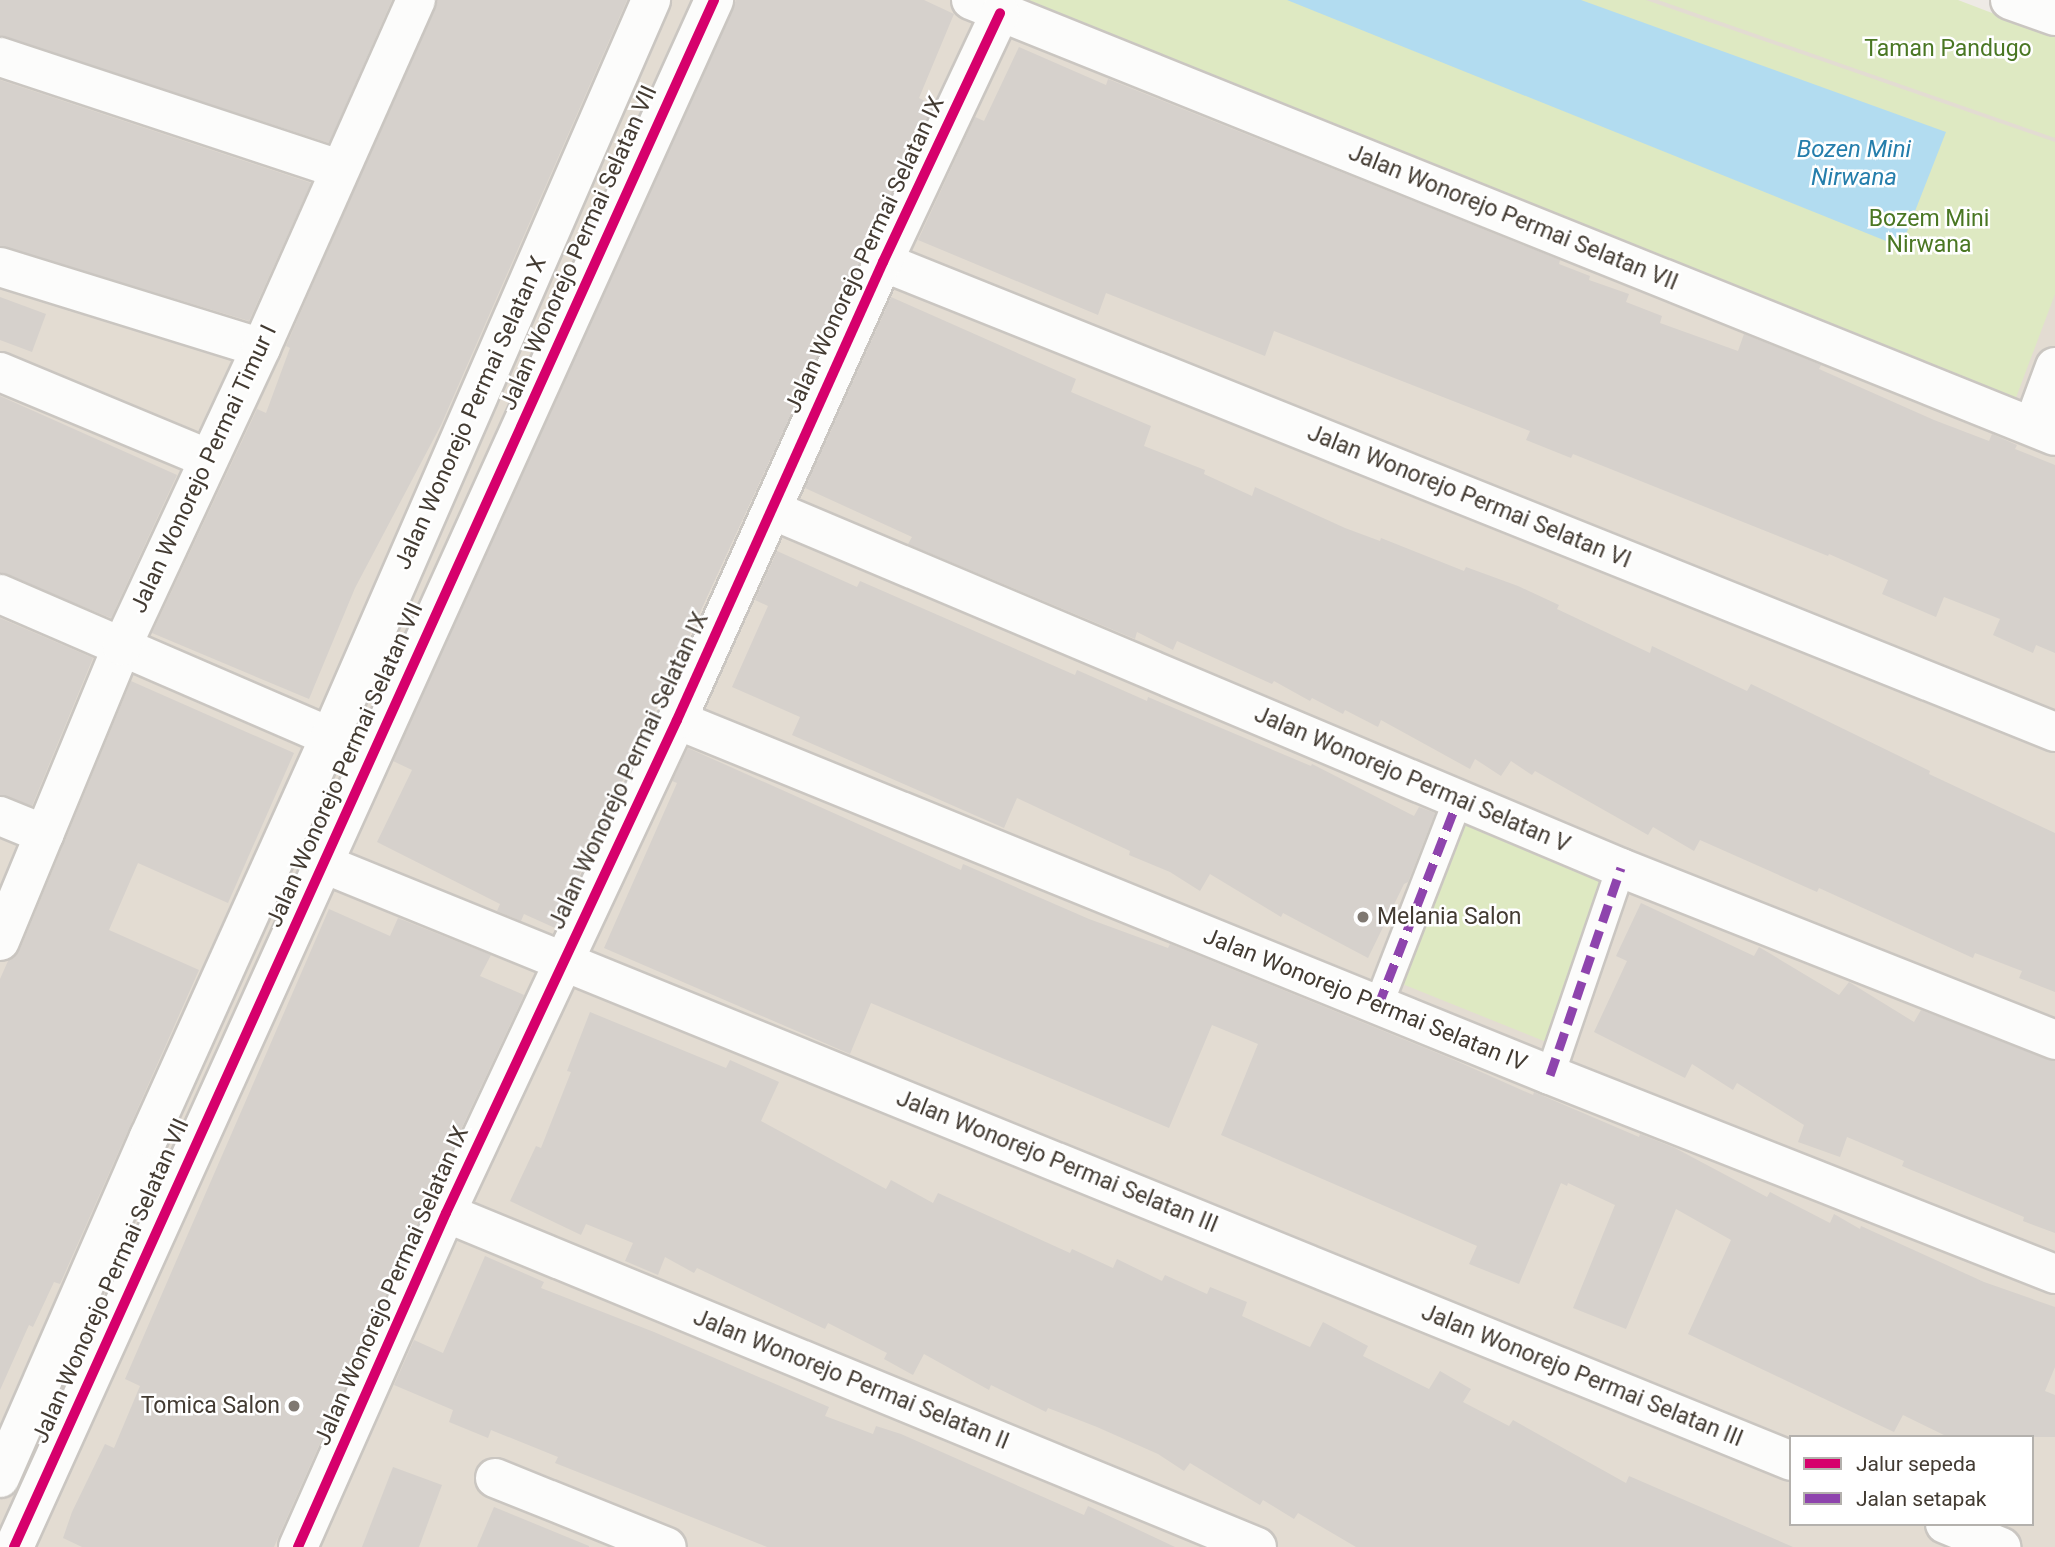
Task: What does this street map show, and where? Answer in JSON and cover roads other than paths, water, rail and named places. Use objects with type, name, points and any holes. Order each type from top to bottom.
[{"type":"street","name":"Jalan Wonorejo Permai Timur I","points":[[0,942],[122,646],[261,348],[416,0]]},
{"type":"street","name":"Jalan Wonorejo Permai Selatan X","points":[[0,1478],[149,1137],[330,737],[650,0]]},
{"type":"street","name":"Jalan Wonorejo Permai Selatan VII","points":[[14,1547],[714,0]]},
{"type":"street","points":[[2010,0],[2055,16]]},
{"type":"street","name":"Jalan Wonorejo Permai Selatan VII","points":[[986,6],[2044,431]]},
{"type":"street","name":"Jalan Wonorejo Permai Selatan IX","points":[[298,1547],[446,1213],[677,720],[883,262],[986,6]]},
{"type":"street","points":[[0,57],[339,169]]},
{"type":"street","name":"Jalan Wonorejo Permai Selatan VI","points":[[883,262],[2055,732]]},
{"type":"street","points":[[0,268],[261,348]]},
{"type":"street","points":[[2044,431],[2055,367]]},
{"type":"street","points":[[0,372],[209,459]]},
{"type":"street","name":"Jalan Wonorejo Permai Selatan V","points":[[772,510],[1621,868],[2055,1040]]},
{"type":"street","points":[[0,594],[330,737]]},
{"type":"street","name":"Jalan Wonorejo Permai Selatan IV","points":[[677,720],[1550,1076],[2055,1274]]},
{"type":"street","points":[[1378,1006],[1458,800]]},
{"type":"street","points":[[0,816],[44,834]]},
{"type":"street","name":"Jalan Wonorejo Permai Selatan III","points":[[324,864],[1789,1460]]},
{"type":"street","points":[[1550,1076],[1621,868]]},
{"type":"street","name":"Jalan Wonorejo Permai Selatan II","points":[[446,1213],[1257,1547]]},
{"type":"street","points":[[495,1478],[667,1547]]},
{"type":"street","points":[[1950,1526],[2001,1547]]},
{"type":"water","name":"Bozen Mini Nirwana","points":[[1287,0],[1581,0],[1946,132],[1901,247]]},
{"type":"place","name":"Melania Salon","points":[[1363,917]]},
{"type":"place","name":"Tomica Salon","points":[[294,1406]]},
{"type":"park label","name":"Taman Pandugo","points":[[1948,49]]},
{"type":"park label","name":"Bozem Mini Nirwana","points":[[1929,232]]}]
